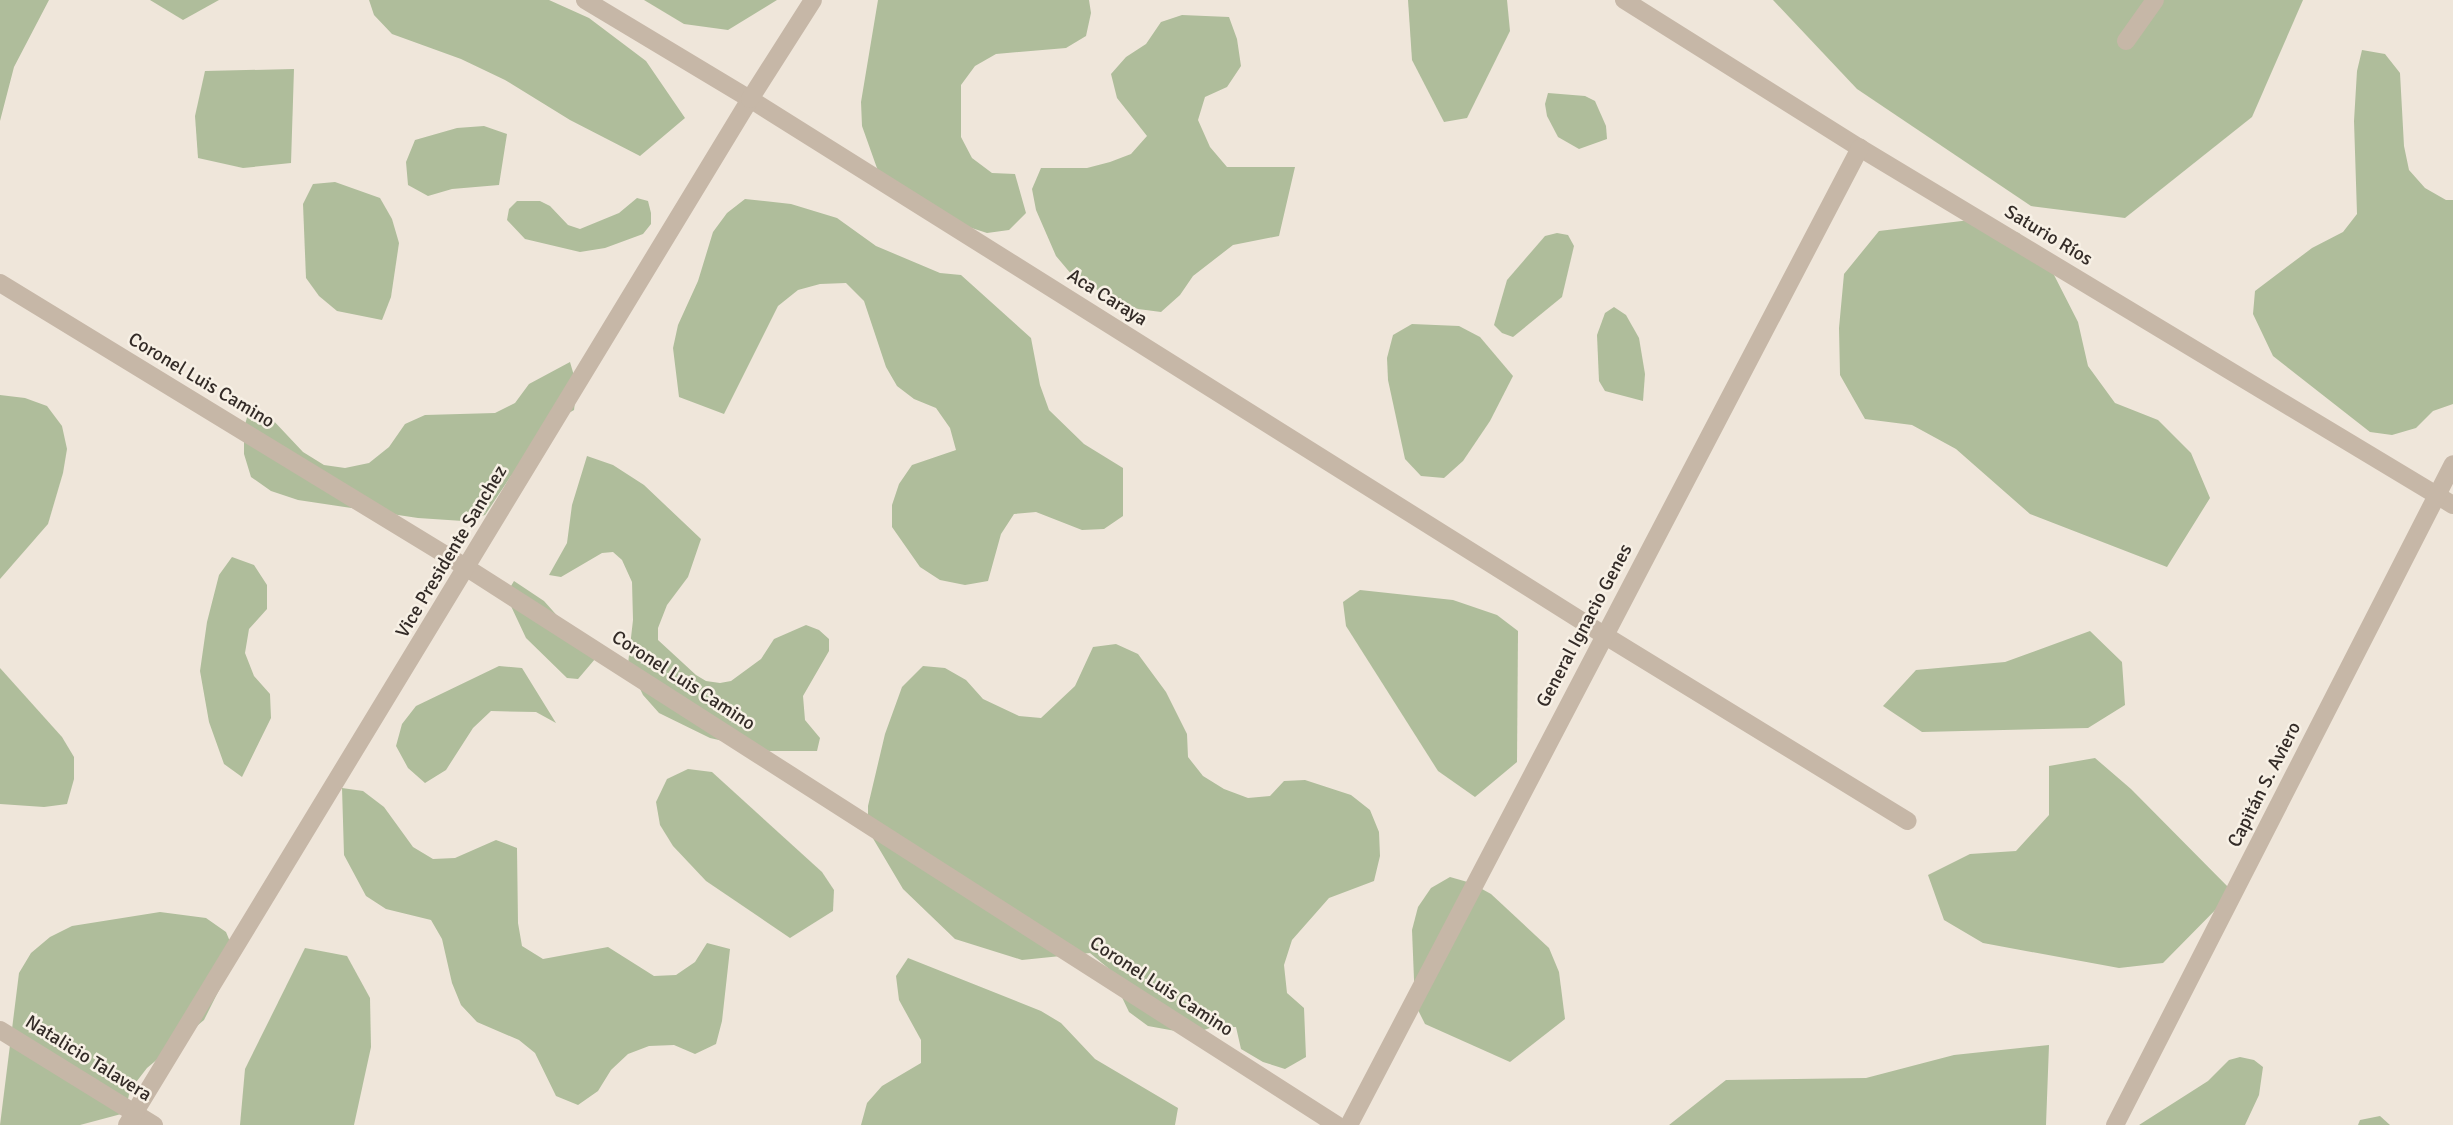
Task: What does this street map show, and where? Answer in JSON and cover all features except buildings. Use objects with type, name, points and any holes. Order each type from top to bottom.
[{"type":"street","name":"Aca Caraya","points":[[585,0],[750,99],[1604,635],[1908,821]]},
{"type":"street","name":"Vice Presidente Sanchez","points":[[131,1119],[750,99],[813,0]]},
{"type":"street","name":"Saturio Ríos","points":[[1624,0],[1860,148],[2453,505]]},
{"type":"street","points":[[2126,41],[2155,0]]},
{"type":"street","name":"General Ignacio Genes","points":[[1349,1125],[1860,148]]},
{"type":"street","name":"Coronel Luis Camino","points":[[0,283],[467,568],[1337,1125]]},
{"type":"street","name":"Capitán S. Aviero","points":[[2115,1125],[2453,464]]},
{"type":"street","name":"Natalicio Talavera","points":[[0,1030],[131,1119],[154,1125]]},
{"type":"green space","points":[[0,0],[49,0],[14,67],[0,121]]},
{"type":"green space","points":[[150,0],[219,0],[183,20]]},
{"type":"green space","points":[[369,0],[549,0],[589,18],[646,61],[685,118],[640,156],[570,120],[505,80],[461,59],[392,34],[374,15]]},
{"type":"green space","points":[[644,0],[777,0],[728,30],[684,24]]},
{"type":"green space","points":[[878,0],[1089,0],[1091,13],[1086,36],[1066,48],[996,54],[975,66],[961,85],[961,137],[972,158],[992,173],[1015,174],[1026,213],[1009,230],[987,233],[941,218],[878,171],[862,126],[861,102]]},
{"type":"green space","points":[[1408,0],[1507,0],[1510,31],[1467,118],[1444,122],[1412,60]]},
{"type":"green space","points":[[1773,0],[2303,0],[2252,117],[2125,218],[2031,206],[1857,89]]},
{"type":"green space","points":[[1182,15],[1229,17],[1237,39],[1241,66],[1227,87],[1205,97],[1198,120],[1210,147],[1227,167],[1295,167],[1279,236],[1233,245],[1193,276],[1180,295],[1161,312],[1138,309],[1115,300],[1072,275],[1056,256],[1036,210],[1032,189],[1041,168],[1087,168],[1110,162],[1131,154],[1147,136],[1117,98],[1111,74],[1126,57],[1146,44],[1161,22]]},
{"type":"green space","points":[[2362,50],[2385,54],[2400,73],[2404,146],[2409,170],[2425,188],[2446,200],[2453,200],[2453,404],[2433,411],[2416,428],[2392,435],[2370,432],[2273,356],[2253,314],[2255,291],[2312,248],[2343,232],[2357,214],[2354,121],[2357,71]]},
{"type":"green space","points":[[294,69],[291,163],[243,168],[198,158],[195,116],[205,71]]},
{"type":"green space","points":[[1548,93],[1585,96],[1595,101],[1606,126],[1607,139],[1579,149],[1558,137],[1547,116],[1545,104]]},
{"type":"green space","points":[[484,126],[507,134],[499,185],[452,189],[428,196],[408,185],[406,162],[415,140],[457,128]]},
{"type":"green space","points":[[335,182],[380,198],[392,219],[399,243],[391,297],[382,320],[337,311],[319,296],[306,278],[303,204],[313,184]]},
{"type":"green space","points":[[637,198],[648,201],[651,224],[643,234],[605,248],[580,252],[525,239],[507,220],[509,209],[517,201],[540,201],[550,206],[568,225],[580,229],[619,213]]},
{"type":"green space","points":[[745,199],[791,204],[837,218],[876,246],[940,273],[961,275],[1031,338],[1040,385],[1049,410],[1084,444],[1123,468],[1123,516],[1104,529],[1082,530],[1036,512],[1014,514],[1001,534],[988,581],[965,585],[940,580],[920,567],[892,527],[892,505],[899,484],[912,465],[956,450],[950,428],[936,408],[914,399],[897,386],[886,367],[864,301],[846,283],[820,284],[798,290],[778,306],[724,414],[679,397],[673,348],[678,325],[698,281],[713,232],[727,213]]},
{"type":"green space","points":[[1970,220],[2019,233],[2053,273],[2078,322],[2088,366],[2115,403],[2158,420],[2191,453],[2210,498],[2167,567],[2030,514],[1956,449],[1912,425],[1865,419],[1840,375],[1839,328],[1844,274],[1879,231]]},
{"type":"green space","points":[[1557,233],[1568,235],[1574,246],[1562,297],[1513,337],[1502,333],[1494,325],[1507,280],[1545,236]]},
{"type":"green space","points":[[1614,307],[1626,315],[1639,338],[1645,374],[1643,401],[1605,391],[1599,381],[1597,335],[1605,313]]},
{"type":"green space","points":[[1412,324],[1459,326],[1480,337],[1513,376],[1490,421],[1463,461],[1444,478],[1421,476],[1405,459],[1388,380],[1387,358],[1393,335]]},
{"type":"green space","points":[[570,362],[577,386],[574,410],[555,421],[547,443],[511,476],[485,515],[463,521],[418,518],[298,500],[271,491],[251,477],[244,454],[244,428],[250,407],[270,417],[303,452],[324,465],[345,468],[369,463],[389,447],[405,424],[425,415],[495,413],[515,403],[529,384]]},
{"type":"green space","points":[[0,395],[25,398],[47,406],[62,426],[67,449],[48,524],[0,579]]},
{"type":"green space","points":[[587,456],[613,465],[644,485],[701,539],[688,577],[667,605],[658,628],[658,640],[696,675],[706,681],[731,681],[761,659],[774,639],[806,625],[819,630],[829,639],[829,651],[803,696],[805,720],[820,738],[817,751],[769,751],[710,738],[659,713],[643,695],[628,664],[633,620],[632,582],[622,560],[613,552],[602,553],[561,577],[549,575],[567,543],[572,505]]},
{"type":"green space","points":[[232,557],[254,565],[267,585],[267,609],[249,629],[245,653],[254,676],[270,694],[271,718],[242,777],[224,764],[209,722],[200,671],[207,622],[219,575]]},
{"type":"green space","points":[[514,581],[544,601],[561,620],[601,652],[578,679],[567,678],[526,638],[510,604],[508,591]]},
{"type":"green space","points":[[1360,590],[1453,600],[1497,615],[1518,631],[1517,762],[1475,797],[1438,771],[1346,626],[1343,602]]},
{"type":"green space","points":[[2090,631],[2122,662],[2125,705],[2088,728],[1922,732],[1883,706],[1916,670],[2005,662]]},
{"type":"green space","points":[[1116,644],[1138,654],[1166,692],[1187,734],[1188,757],[1203,776],[1224,789],[1248,798],[1270,796],[1284,781],[1305,780],[1351,795],[1370,810],[1379,832],[1380,856],[1374,881],[1329,898],[1292,940],[1284,965],[1287,993],[1304,1008],[1306,1057],[1285,1069],[1263,1062],[1241,1049],[1236,1027],[1213,1027],[1192,1034],[1148,1026],[1129,1012],[1108,968],[1090,953],[1022,960],[955,939],[903,889],[868,830],[868,806],[885,734],[902,687],[923,666],[945,668],[966,680],[983,699],[1019,716],[1041,718],[1075,686],[1093,647]]},
{"type":"green space","points":[[499,666],[522,668],[556,723],[536,712],[491,711],[473,728],[446,770],[425,783],[408,768],[396,746],[402,724],[416,706]]},
{"type":"green space","points":[[0,668],[62,737],[74,757],[74,779],[67,804],[44,807],[0,804]]},
{"type":"green space","points":[[2095,758],[2131,789],[2233,892],[2163,963],[2119,968],[1983,943],[1944,920],[1928,875],[1970,854],[2016,851],[2049,815],[2049,766]]},
{"type":"green space","points":[[688,769],[712,772],[822,872],[834,890],[833,911],[790,938],[706,881],[673,846],[660,825],[656,802],[667,779]]},
{"type":"green space","points":[[342,788],[363,791],[384,807],[413,847],[433,859],[455,858],[496,840],[517,848],[518,923],[522,946],[543,959],[608,947],[654,976],[676,975],[695,962],[707,943],[730,949],[722,1021],[716,1044],[695,1054],[674,1045],[649,1046],[628,1054],[611,1070],[598,1091],[578,1105],[556,1096],[535,1053],[519,1040],[477,1022],[461,1005],[452,983],[442,939],[431,920],[386,909],[366,896],[344,855]]},
{"type":"green space","points":[[1450,877],[1471,883],[1491,894],[1549,948],[1559,972],[1565,1019],[1510,1062],[1425,1024],[1415,1004],[1412,930],[1418,907],[1431,888]]},
{"type":"green space","points":[[160,912],[206,918],[226,932],[236,956],[204,1020],[147,1068],[130,1090],[125,1113],[80,1125],[0,1125],[19,973],[31,953],[50,937],[72,926]]},
{"type":"green space","points":[[305,948],[347,956],[370,998],[371,1047],[354,1125],[240,1125],[245,1069]]},
{"type":"green space","points":[[908,958],[1041,1011],[1061,1023],[1095,1059],[1178,1108],[1175,1125],[861,1125],[867,1103],[882,1086],[921,1063],[921,1040],[899,1000],[896,976]]},
{"type":"green space","points":[[2049,1045],[2046,1125],[1669,1125],[1726,1080],[1866,1078],[1954,1055]]},
{"type":"green space","points":[[2240,1057],[2254,1060],[2263,1067],[2259,1095],[2245,1125],[2139,1125],[2208,1081],[2229,1060]]},
{"type":"green space","points":[[2380,1116],[2390,1125],[2358,1125],[2360,1120]]}]
